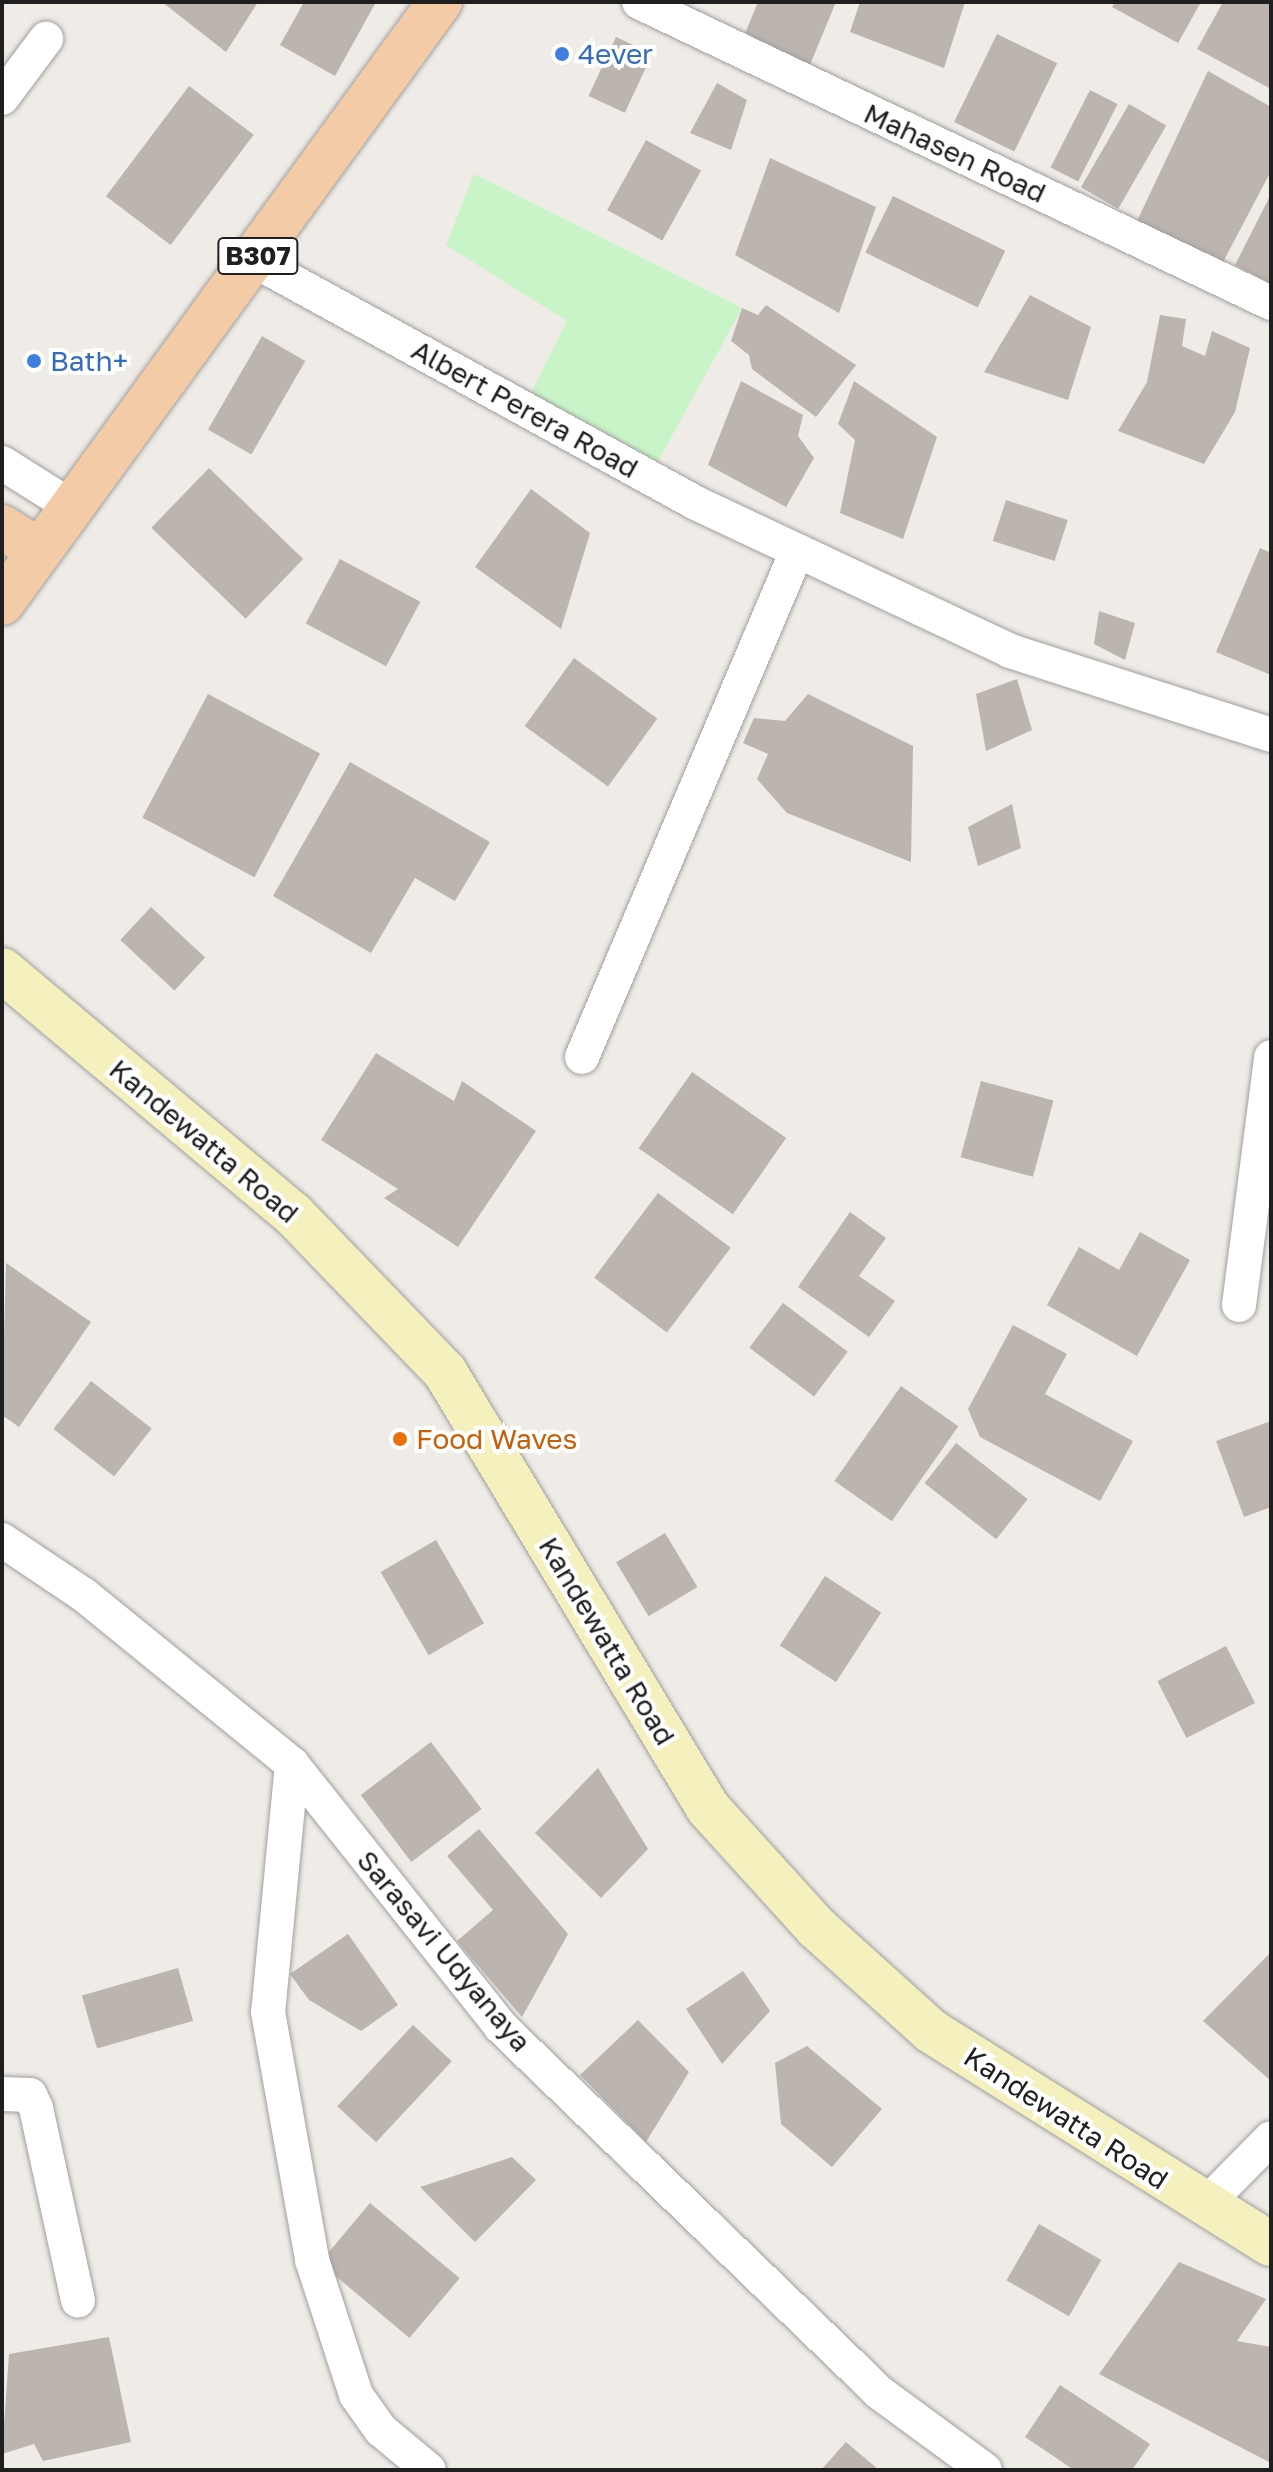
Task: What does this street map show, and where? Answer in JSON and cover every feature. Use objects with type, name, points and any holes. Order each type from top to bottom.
[{"type":"main road","name":"B307","points":[[2,603],[255,261],[440,2]]},
{"type":"main road","points":[[2,527],[40,551]]},
{"type":"street","name":"Mahasen Road","points":[[639,2],[1271,303]]},
{"type":"street","points":[[2,98],[46,39]]},
{"type":"street","name":"Albert Perera Road","points":[[255,261],[696,503],[1010,651],[1271,735]]},
{"type":"street","points":[[2,463],[72,507]]},
{"type":"street","points":[[582,1057],[797,551]]},
{"type":"street","name":"Kandewatta Road","points":[[2,970],[294,1215],[445,1372],[708,1808],[817,1928],[931,2031],[1204,2206],[1271,2244]]},
{"type":"street","points":[[1239,1305],[1271,1057]]},
{"type":"street","name":"Sarasavi Udyanaya","points":[[2,1540],[84,1595],[292,1764],[501,2027],[880,2393],[985,2470]]},
{"type":"street","points":[[292,1764],[268,2012],[312,2260],[356,2395],[381,2430],[429,2470]]},
{"type":"street","points":[[2,2094],[30,2095],[36,2108],[78,2300]]},
{"type":"street","points":[[1204,2206],[1271,2138]]},
{"type":"green space","points":[[474,174],[742,308],[657,463],[522,411],[567,321],[446,245]]},
{"type":"building","points":[[162,2],[258,2],[226,52]]},
{"type":"building","points":[[304,2],[376,2],[335,76],[280,45]]},
{"type":"building","points":[[758,2],[836,2],[809,67],[744,36]]},
{"type":"building","points":[[860,2],[965,2],[944,68],[850,32]]},
{"type":"building","points":[[1115,2],[1201,2],[1178,43],[1112,7]]},
{"type":"building","points":[[1223,2],[1271,2],[1271,89],[1197,49]]},
{"type":"building","points":[[997,34],[1057,63],[1014,151],[954,122]]},
{"type":"building","points":[[616,37],[652,54],[625,113],[589,96]]},
{"type":"building","points":[[1208,71],[1271,107],[1271,171],[1222,264],[1137,221]]},
{"type":"building","points":[[717,83],[747,100],[731,150],[690,133]]},
{"type":"building","points":[[189,86],[254,135],[171,245],[106,196]]},
{"type":"building","points":[[1090,90],[1118,104],[1078,182],[1051,168]]},
{"type":"building","points":[[1129,104],[1166,126],[1118,209],[1081,187]]},
{"type":"building","points":[[646,140],[701,171],[662,241],[607,210]]},
{"type":"building","points":[[770,158],[876,207],[839,313],[735,255]]},
{"type":"building","points":[[1271,194],[1271,284],[1235,265]]},
{"type":"building","points":[[893,196],[1005,251],[978,307],[865,253]]},
{"type":"building","points":[[1030,295],[1091,327],[1068,400],[984,372]]},
{"type":"building","points":[[766,305],[856,365],[816,417],[752,369],[749,355],[731,341],[742,308],[758,315]]},
{"type":"building","points":[[1160,315],[1186,319],[1182,346],[1205,356],[1212,331],[1250,348],[1235,412],[1204,464],[1118,431],[1147,382]]},
{"type":"building","points":[[262,336],[305,361],[251,455],[208,430]]},
{"type":"building","points":[[741,381],[803,415],[798,436],[814,458],[786,507],[708,465]]},
{"type":"building","points":[[854,381],[937,437],[903,539],[840,513],[855,440],[838,424]]},
{"type":"building","points":[[209,468],[303,559],[246,619],[151,528]]},
{"type":"building","points":[[531,489],[590,533],[561,629],[475,567]]},
{"type":"building","points":[[1006,500],[1068,520],[1055,561],[993,541]]},
{"type":"building","points":[[1260,548],[1271,553],[1271,675],[1216,652]]},
{"type":"building","points":[[340,559],[420,602],[386,666],[306,623]]},
{"type":"building","points":[[1099,611],[1135,623],[1125,660],[1094,644]]},
{"type":"building","points":[[574,658],[657,719],[608,786],[525,726]]},
{"type":"building","points":[[1017,679],[1032,730],[986,751],[976,694]]},
{"type":"building","points":[[208,694],[320,754],[254,877],[142,818]]},
{"type":"building","points":[[808,694],[913,746],[911,862],[787,813],[757,779],[768,754],[743,743],[754,718],[785,721]]},
{"type":"building","points":[[350,762],[490,842],[455,901],[415,878],[371,953],[273,896]]},
{"type":"building","points":[[1012,804],[1021,848],[978,866],[968,827]]},
{"type":"building","points":[[151,907],[205,957],[174,990],[120,940]]},
{"type":"building","points":[[376,1053],[454,1101],[462,1081],[536,1131],[458,1247],[384,1198],[398,1189],[321,1140]]},
{"type":"building","points":[[692,1072],[786,1138],[733,1214],[639,1148]]},
{"type":"building","points":[[981,1081],[1053,1100],[1033,1177],[961,1157]]},
{"type":"building","points":[[658,1193],[731,1248],[667,1332],[594,1278]]},
{"type":"building","points":[[850,1212],[886,1238],[859,1276],[895,1301],[869,1337],[798,1287]]},
{"type":"building","points":[[1140,1232],[1190,1260],[1137,1356],[1047,1305],[1079,1247],[1119,1270]]},
{"type":"building","points":[[6,1263],[91,1322],[19,1427],[2,1415]]},
{"type":"building","points":[[783,1303],[848,1352],[814,1396],[749,1348]]},
{"type":"building","points":[[1013,1325],[1067,1354],[1045,1394],[1133,1441],[1100,1501],[980,1437],[968,1409]]},
{"type":"building","points":[[91,1381],[152,1428],[114,1476],[53,1429]]},
{"type":"building","points":[[901,1386],[958,1426],[892,1521],[834,1481]]},
{"type":"building","points":[[1271,1421],[1271,1507],[1244,1517],[1216,1441]]},
{"type":"building","points":[[956,1443],[1028,1499],[996,1539],[925,1483]]},
{"type":"building","points":[[665,1533],[697,1587],[649,1616],[616,1562]]},
{"type":"building","points":[[436,1540],[484,1623],[429,1655],[381,1572]]},
{"type":"building","points":[[825,1576],[881,1612],[836,1682],[780,1646]]},
{"type":"building","points":[[1226,1646],[1255,1703],[1186,1738],[1157,1681]]},
{"type":"building","points":[[431,1742],[482,1809],[411,1862],[361,1795]]},
{"type":"building","points":[[598,1768],[648,1849],[601,1898],[535,1833]]},
{"type":"building","points":[[479,1829],[568,1934],[522,2017],[457,1941],[493,1910],[447,1856]]},
{"type":"building","points":[[348,1934],[398,2005],[361,2031],[309,2000],[290,1974]]},
{"type":"building","points":[[1271,1952],[1271,2081],[1203,2021]]},
{"type":"building","points":[[178,1968],[193,2021],[97,2048],[82,1996]]},
{"type":"building","points":[[743,1971],[770,2011],[722,2064],[686,2009]]},
{"type":"building","points":[[638,2020],[689,2072],[646,2142],[580,2075]]},
{"type":"building","points":[[413,2025],[452,2061],[376,2142],[337,2106]]},
{"type":"building","points":[[807,2046],[882,2109],[832,2167],[781,2124],[775,2063]]},
{"type":"building","points":[[512,2157],[536,2180],[475,2242],[420,2187]]},
{"type":"building","points":[[370,2203],[460,2278],[409,2338],[320,2263]]},
{"type":"building","points":[[1039,2224],[1101,2260],[1069,2316],[1007,2280]]},
{"type":"building","points":[[1179,2262],[1266,2299],[1237,2341],[1271,2347],[1271,2463],[1099,2374]]},
{"type":"building","points":[[109,2337],[131,2442],[43,2461],[34,2444],[2,2454],[9,2354]]},
{"type":"building","points":[[1060,2385],[1150,2444],[1132,2470],[1074,2470],[1025,2437]]},
{"type":"building","points":[[846,2442],[879,2470],[821,2470]]},
{"type":"place","name":"4ever","points":[[562,54]]},
{"type":"place","name":"Bath+","points":[[34,361]]},
{"type":"place","name":"Food Waves","points":[[400,1439]]}]
